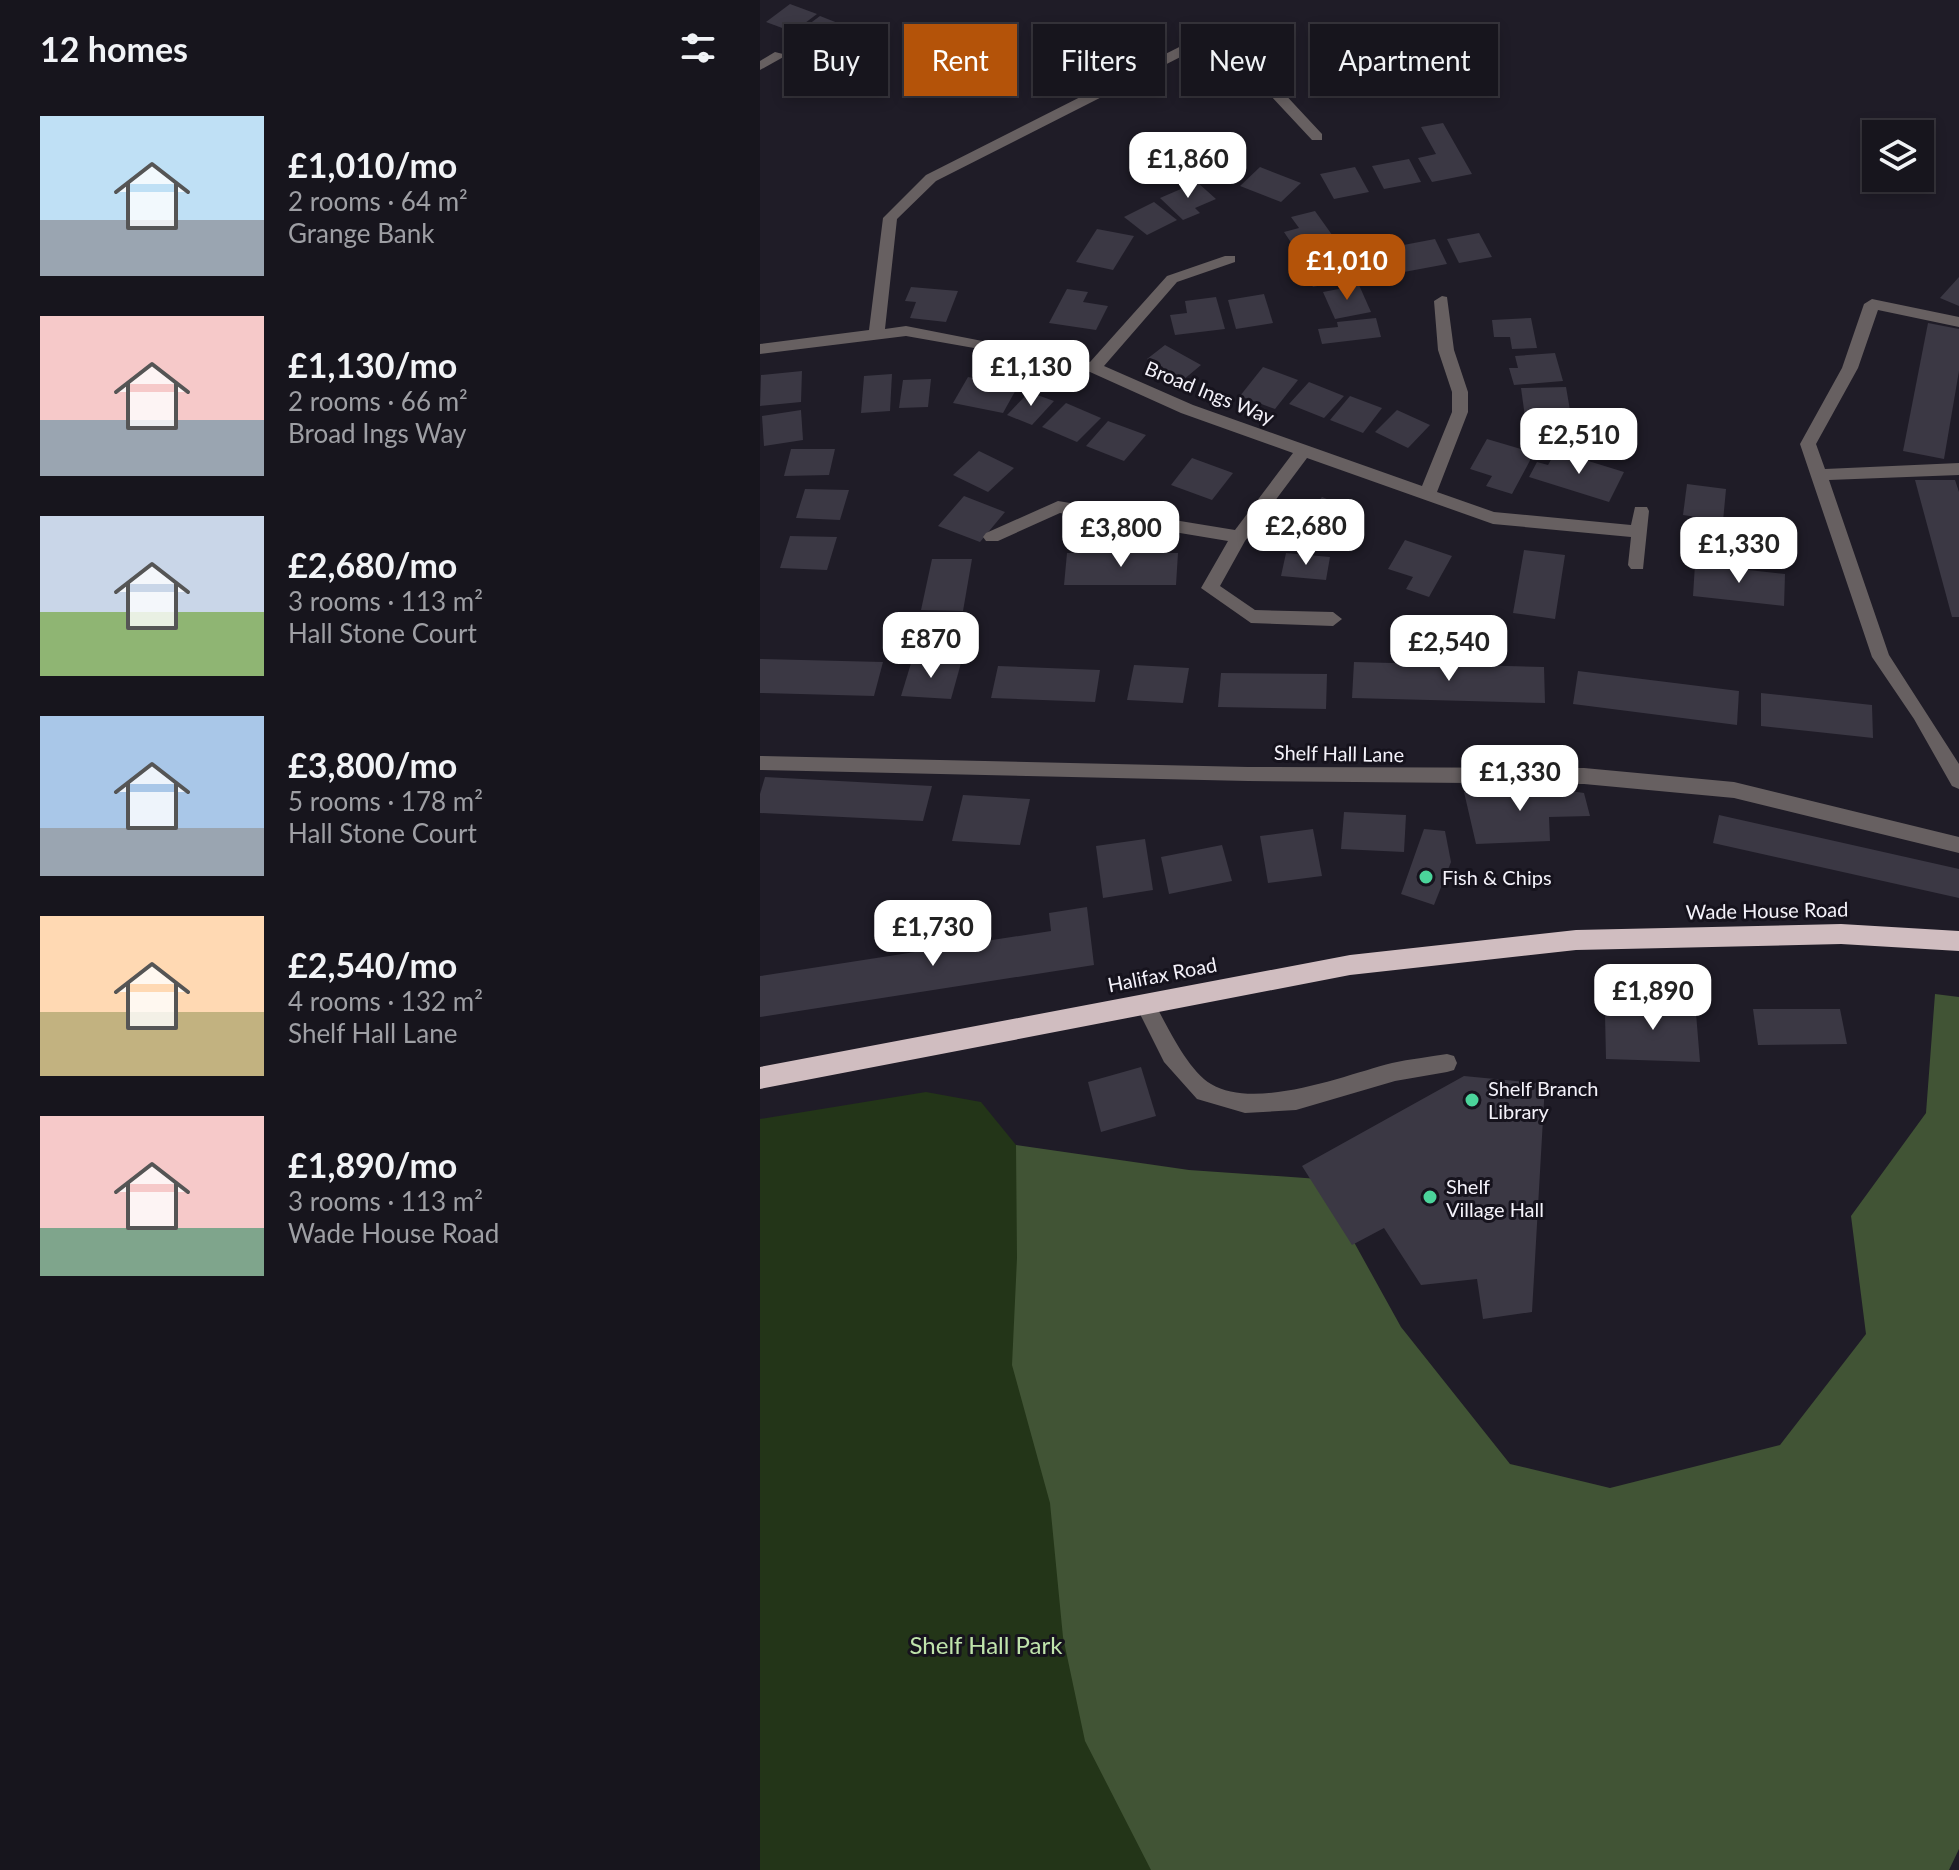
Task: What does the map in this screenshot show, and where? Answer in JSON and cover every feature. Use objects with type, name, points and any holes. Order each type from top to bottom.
[{"type":"highway","name":"Wade House Road","points":[[1576,940],[1841,934],[1959,941]]},
{"type":"highway","name":"Halifax Road","points":[[760,1078],[1350,965],[1576,940]]},
{"type":"street","points":[[876,335],[890,218],[931,178],[1206,39],[1220,39],[1235,49],[1317,137]]},
{"type":"street","points":[[760,66],[780,55]]},
{"type":"street","points":[[1094,368],[1172,279],[1230,259]]},
{"type":"street","points":[[1428,492],[1460,412],[1460,392],[1446,350],[1442,301]]},
{"type":"street","points":[[1959,322],[1872,304],[1850,368],[1808,444],[1881,657],[1920,714],[1959,781]]},
{"type":"street","name":"Broad Ings Way","points":[[760,349],[906,331],[1020,351],[1094,368],[1187,409],[1303,452],[1428,492],[1493,518],[1638,532]]},
{"type":"street","points":[[1303,452],[1239,537],[1210,588],[1251,616],[1333,619]]},
{"type":"street","points":[[1818,475],[1959,469]]},
{"type":"street","points":[[992,537],[1058,507],[1239,537]]},
{"type":"street","points":[[1637,565],[1641,511]]},
{"type":"street","name":"Shelf Hall Lane","points":[[760,763],[1248,774],[1584,776],[1734,790],[1959,845]]},
{"type":"street","points":[[1145,1004],[1171,1055],[1204,1092],[1245,1103],[1296,1100],[1395,1072],[1447,1063]]},
{"type":"green space","points":[[1935,994],[1959,997],[1959,1849],[1949,1870],[1151,1870],[1085,1741],[1063,1637],[1050,1503],[1012,1365],[1017,1258],[1016,1145],[1189,1170],[1319,1179],[1401,1327],[1510,1464],[1610,1488],[1780,1445],[1866,1334],[1851,1216],[1926,1113]]},
{"type":"green space","name":"Shelf Hall Park","points":[[926,1092],[981,1102],[1016,1145],[1330,1870],[760,1870],[760,1119]]},
{"type":"building","points":[[790,4],[817,14],[804,24],[784,24],[784,29],[766,22]]},
{"type":"building","points":[[820,16],[840,24],[809,24]]},
{"type":"building","points":[[1443,123],[1472,174],[1432,182],[1418,158],[1436,154],[1421,127]]},
{"type":"building","points":[[1409,159],[1421,182],[1384,189],[1372,166]]},
{"type":"building","points":[[1260,167],[1301,183],[1281,202],[1240,186]]},
{"type":"building","points":[[1355,167],[1369,192],[1334,199],[1320,174]]},
{"type":"building","points":[[1197,182],[1216,199],[1195,208],[1200,213],[1183,220],[1160,198]]},
{"type":"building","points":[[1154,202],[1177,220],[1147,235],[1124,217]]},
{"type":"building","points":[[1315,211],[1335,239],[1296,250],[1284,232],[1299,228],[1291,217]]},
{"type":"building","points":[[1097,229],[1134,236],[1113,270],[1076,262]]},
{"type":"building","points":[[1479,233],[1492,257],[1459,263],[1447,239]]},
{"type":"building","points":[[1435,239],[1447,264],[1404,272],[1393,247]]},
{"type":"building","points":[[1348,255],[1360,276],[1313,287],[1301,266]]},
{"type":"building","points":[[1959,277],[1959,306],[1940,298]]},
{"type":"building","points":[[1359,285],[1371,312],[1335,319],[1323,292]]},
{"type":"building","points":[[911,287],[958,291],[946,322],[910,318],[916,302],[905,301]]},
{"type":"building","points":[[1067,289],[1088,292],[1083,302],[1108,306],[1096,330],[1049,323]]},
{"type":"building","points":[[1264,294],[1273,323],[1236,329],[1228,300]]},
{"type":"building","points":[[1216,297],[1225,329],[1175,335],[1170,315],[1187,313],[1185,301]]},
{"type":"building","points":[[1376,318],[1381,337],[1322,344],[1318,329],[1338,327],[1337,322]]},
{"type":"building","points":[[1531,318],[1537,348],[1512,349],[1510,337],[1494,337],[1492,320]]},
{"type":"building","points":[[1928,323],[1959,329],[1959,371],[1944,459],[1903,451]]},
{"type":"building","points":[[1165,345],[1201,365],[1177,385],[1156,373],[1163,367],[1147,359]]},
{"type":"building","points":[[1555,353],[1563,381],[1514,385],[1509,368],[1518,368],[1515,356]]},
{"type":"building","points":[[1263,367],[1298,380],[1275,409],[1240,396]]},
{"type":"building","points":[[802,371],[801,402],[760,406],[761,375]]},
{"type":"building","points":[[892,374],[890,411],[861,413],[864,376]]},
{"type":"building","points":[[968,377],[1018,386],[1003,413],[953,403]]},
{"type":"building","points":[[931,379],[928,407],[899,408],[903,380]]},
{"type":"building","points":[[1309,382],[1344,396],[1324,418],[1289,404]]},
{"type":"building","points":[[1566,387],[1571,416],[1525,417],[1521,388]]},
{"type":"building","points":[[1029,392],[1054,401],[1032,425],[1007,415]]},
{"type":"building","points":[[1350,396],[1382,408],[1363,433],[1330,420]]},
{"type":"building","points":[[1066,403],[1101,418],[1077,442],[1042,427]]},
{"type":"building","points":[[801,410],[803,440],[764,446],[762,416]]},
{"type":"building","points":[[1397,410],[1430,425],[1408,448],[1375,432]]},
{"type":"building","points":[[1108,421],[1146,435],[1124,461],[1086,446]]},
{"type":"building","points":[[1487,439],[1534,453],[1512,494],[1486,486],[1492,476],[1470,469]]},
{"type":"building","points":[[791,449],[835,449],[829,475],[784,476]]},
{"type":"building","points":[[979,451],[1014,468],[988,492],[953,475]]},
{"type":"building","points":[[1556,451],[1624,472],[1609,502],[1529,477],[1537,462],[1548,465]]},
{"type":"building","points":[[1192,458],[1233,473],[1212,500],[1171,485]]},
{"type":"building","points":[[1915,480],[1955,480],[1959,492],[1959,617],[1952,617]]},
{"type":"building","points":[[1687,484],[1726,489],[1723,521],[1683,515]]},
{"type":"building","points":[[805,489],[849,490],[840,520],[796,518]]},
{"type":"building","points":[[964,496],[1005,512],[980,542],[938,526]]},
{"type":"building","points":[[1322,497],[1363,514],[1336,548],[1321,542],[1316,547],[1290,536]]},
{"type":"building","points":[[790,536],[837,537],[827,570],[780,568]]},
{"type":"building","points":[[1405,540],[1452,556],[1429,597],[1406,589],[1413,577],[1388,569]]},
{"type":"building","points":[[1524,550],[1565,555],[1555,619],[1513,613]]},
{"type":"building","points":[[1067,553],[1178,553],[1176,585],[1064,585]]},
{"type":"building","points":[[1286,553],[1330,557],[1326,580],[1281,576]]},
{"type":"building","points":[[932,559],[972,559],[963,611],[921,610]]},
{"type":"building","points":[[1695,564],[1785,574],[1784,606],[1693,596]]},
{"type":"building","points":[[760,659],[883,662],[874,696],[760,693]]},
{"type":"building","points":[[912,660],[961,663],[951,699],[901,696]]},
{"type":"building","points":[[1354,662],[1544,667],[1545,703],[1352,698]]},
{"type":"building","points":[[1134,665],[1189,668],[1183,703],[1127,700]]},
{"type":"building","points":[[998,666],[1100,670],[1095,702],[991,698]]},
{"type":"building","points":[[1578,671],[1739,691],[1737,725],[1573,704]]},
{"type":"building","points":[[1221,673],[1327,674],[1326,709],[1218,707]]},
{"type":"building","points":[[1761,693],[1872,705],[1873,738],[1761,726]]},
{"type":"building","points":[[765,777],[932,786],[923,821],[760,813],[760,794]]},
{"type":"building","points":[[1528,785],[1584,793],[1590,816],[1549,817],[1550,841],[1476,844],[1464,792]]},
{"type":"building","points":[[963,795],[1030,799],[1020,845],[952,841]]},
{"type":"building","points":[[1344,812],[1406,815],[1404,852],[1341,849]]},
{"type":"building","points":[[1719,815],[1959,869],[1959,898],[1713,843]]},
{"type":"building","points":[[1313,829],[1322,876],[1268,883],[1260,836]]},
{"type":"building","points":[[1424,829],[1445,831],[1451,862],[1434,905],[1401,894]]},
{"type":"building","points":[[1145,839],[1153,890],[1103,898],[1096,846]]},
{"type":"building","points":[[1222,845],[1232,881],[1169,894],[1161,857]]},
{"type":"building","points":[[1087,907],[1094,965],[760,1017],[760,976],[1051,931],[1049,913]]},
{"type":"building","points":[[1637,994],[1675,995],[1676,1012],[1696,1013],[1700,1062],[1606,1059],[1605,1014],[1638,1015]]},
{"type":"building","points":[[1753,1009],[1840,1009],[1847,1044],[1758,1045]]},
{"type":"building","points":[[1141,1067],[1156,1116],[1101,1132],[1088,1082]]},
{"type":"building","name":"Shelf Village Hall","points":[[1464,1076],[1545,1084],[1532,1312],[1483,1319],[1477,1279],[1421,1285],[1384,1228],[1352,1245],[1302,1166]]},
{"type":"place","name":"Fish & Chips","points":[[1426,877]]},
{"type":"place","name":"Shelf Branch Library","points":[[1472,1100]]},
{"type":"place","name":"Shelf Village Hall","points":[[1430,1197]]}]
